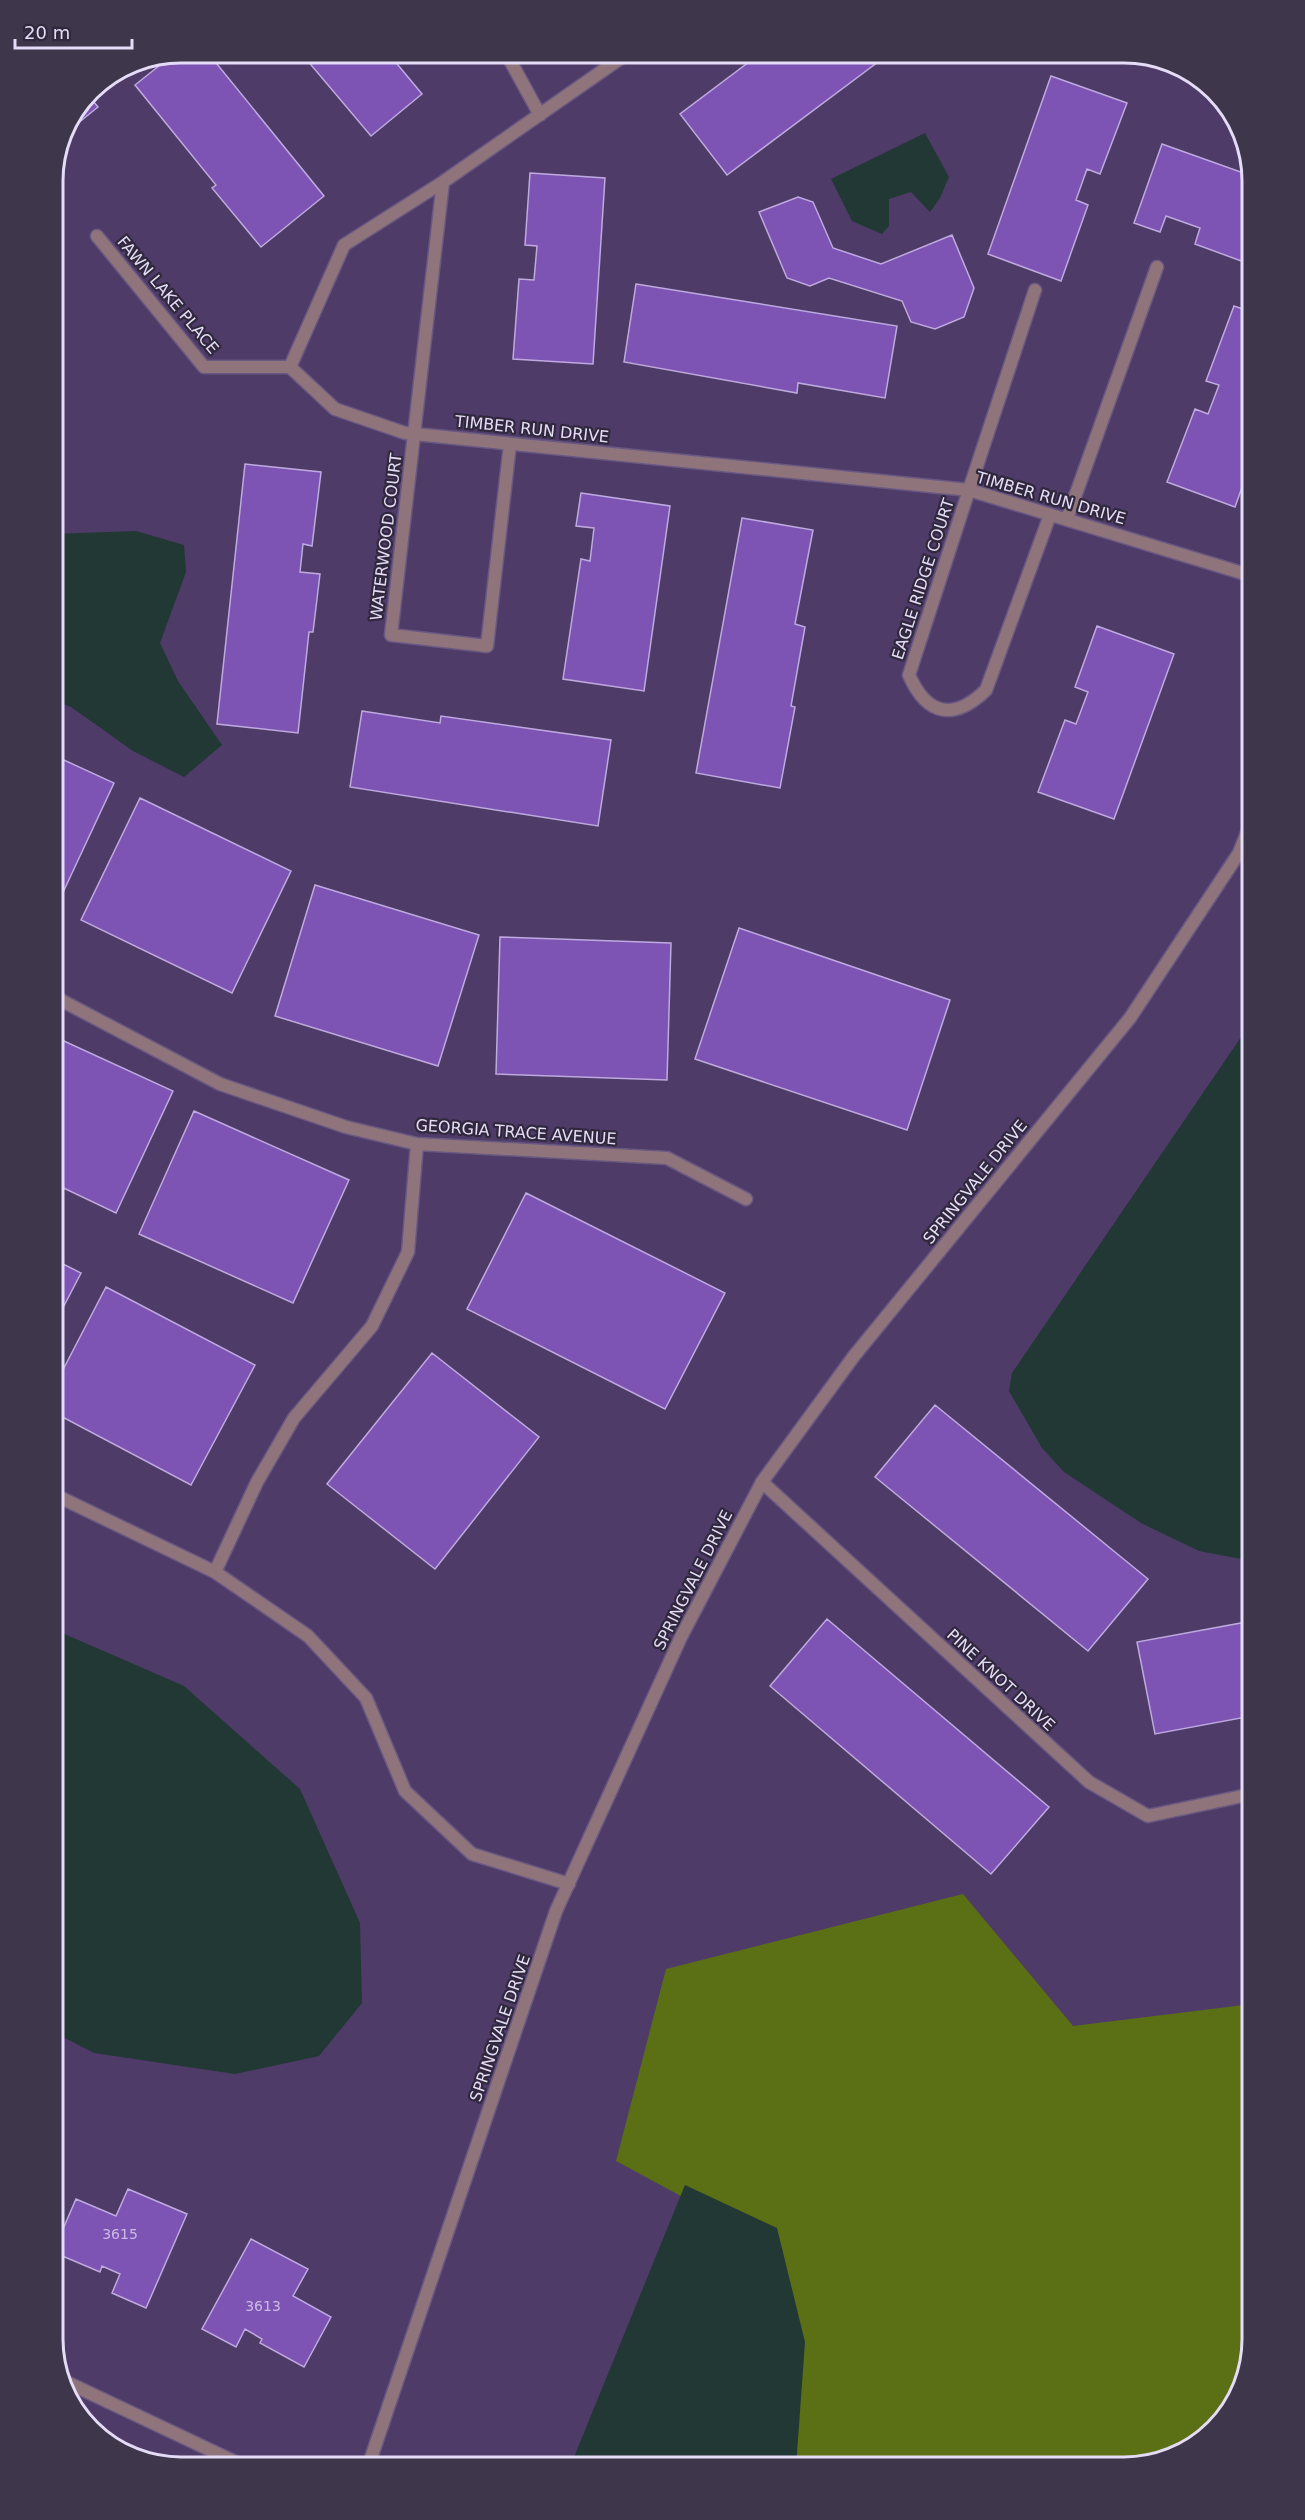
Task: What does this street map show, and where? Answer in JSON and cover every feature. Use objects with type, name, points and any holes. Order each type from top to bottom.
[{"type":"street","points":[[511,63],[540,115]]},
{"type":"street","points":[[290,367],[344,245],[443,182],[614,63]]},
{"type":"street","name":"WATERWOOD COURT","points":[[443,182],[391,635],[487,646],[510,444]]},
{"type":"street","name":"FAWN LAKE PLACE","points":[[97,236],[204,368],[290,367]]},
{"type":"street","points":[[1067,519],[1157,267]]},
{"type":"street","name":"EAGLE RIDGE COURT","points":[[1035,290],[909,675],[924,701],[938,708],[953,709],[967,706],[986,690],[1050,515]]},
{"type":"street","name":"TIMBER RUN DRIVE","points":[[290,367],[335,410],[405,433],[969,490],[1242,573]]},
{"type":"street","name":"SPRINGVALE DRIVE","points":[[371,2457],[556,1911],[681,1637],[762,1482],[854,1356],[1130,1018],[1242,845]]},
{"type":"street","name":"GEORGIA TRACE AVENUE","points":[[63,1001],[220,1084],[346,1127],[417,1144],[667,1158],[746,1199]]},
{"type":"street","points":[[215,1572],[257,1482],[294,1418],[372,1326],[408,1252],[417,1144]]},
{"type":"street","name":"PINE KNOT DRIVE","points":[[762,1482],[1089,1782],[1148,1816],[1242,1796]]},
{"type":"street","points":[[63,1499],[215,1572],[309,1636],[366,1698],[405,1791],[472,1854],[569,1884]]},
{"type":"street","points":[[76,2392],[223,2457]]},
{"type":"green space","points":[[963,1894],[1073,2026],[1242,2005],[1242,2347],[1236,2377],[1222,2405],[1213,2417],[1202,2428],[1176,2445],[1155,2453],[1132,2457],[781,2457],[775,2247],[616,2161],[666,1969]]},
{"type":"shaded area","points":[[925,133],[949,177],[940,198],[930,212],[911,192],[889,199],[889,226],[882,234],[852,221],[831,179]]},
{"type":"shaded area","points":[[136,531],[184,545],[186,572],[160,643],[178,681],[222,745],[184,777],[133,751],[71,707],[63,704],[63,534]]},
{"type":"shaded area","points":[[1242,1036],[1242,1559],[1199,1551],[1141,1523],[1064,1472],[1042,1448],[1009,1391],[1012,1373]]},
{"type":"shaded area","points":[[63,1633],[184,1686],[300,1789],[360,1923],[362,2003],[319,2056],[235,2074],[94,2053],[63,2037]]},
{"type":"shaded area","points":[[685,2185],[777,2228],[805,2342],[797,2457],[574,2457]]},
{"type":"building","points":[[216,63],[324,196],[261,247],[212,188],[216,185],[135,85],[161,65]]},
{"type":"building","points":[[309,63],[396,63],[422,94],[371,136]]},
{"type":"building","points":[[748,63],[877,63],[727,175],[680,114]]},
{"type":"building","points":[[1051,76],[1127,103],[1100,174],[1087,169],[1076,200],[1088,205],[1061,281],[988,254]]},
{"type":"building","points":[[94,102],[98,107],[79,123]]},
{"type":"building","points":[[1162,144],[1242,172],[1242,261],[1195,244],[1200,228],[1166,216],[1160,232],[1134,223]]},
{"type":"building","points":[[530,173],[605,178],[593,364],[513,359],[519,279],[534,280],[537,246],[525,245]]},
{"type":"building","points":[[798,197],[813,202],[833,248],[881,264],[952,235],[974,288],[964,317],[935,329],[911,322],[902,301],[829,278],[810,286],[787,278],[759,212]]},
{"type":"building","points":[[636,284],[897,326],[885,398],[798,383],[797,393],[624,362]]},
{"type":"building","points":[[1234,306],[1242,309],[1242,487],[1235,507],[1167,482],[1195,409],[1208,414],[1219,385],[1206,381]]},
{"type":"building","points":[[245,464],[321,472],[312,546],[303,544],[300,572],[320,574],[313,632],[309,632],[298,733],[217,724]]},
{"type":"building","points":[[581,493],[670,506],[644,691],[563,679],[581,559],[590,561],[594,528],[576,526]]},
{"type":"building","points":[[742,518],[813,530],[795,624],[805,627],[791,706],[795,707],[780,788],[696,773]]},
{"type":"building","points":[[1097,626],[1174,654],[1114,819],[1038,792],[1065,720],[1076,724],[1088,692],[1075,687]]},
{"type":"building","points":[[362,711],[440,723],[441,716],[611,740],[598,826],[350,787]]},
{"type":"building","points":[[63,760],[114,783],[63,892]]},
{"type":"building","points":[[140,798],[291,871],[232,993],[81,920]]},
{"type":"building","points":[[315,885],[479,935],[438,1066],[275,1016]]},
{"type":"building","points":[[739,928],[950,1000],[907,1130],[695,1059]]},
{"type":"building","points":[[500,937],[671,943],[667,1080],[496,1074]]},
{"type":"building","points":[[63,1041],[173,1091],[116,1213],[63,1188]]},
{"type":"building","points":[[194,1111],[349,1180],[293,1303],[139,1234]]},
{"type":"building","points":[[526,1193],[725,1293],[665,1409],[467,1309]]},
{"type":"building","points":[[63,1264],[81,1273],[63,1308]]},
{"type":"building","points":[[106,1287],[255,1365],[191,1485],[63,1417],[63,1370]]},
{"type":"building","points":[[432,1353],[539,1437],[435,1569],[327,1484]]},
{"type":"building","points":[[935,1405],[1148,1579],[1088,1651],[875,1477]]},
{"type":"building","points":[[827,1619],[1049,1807],[991,1874],[770,1686]]},
{"type":"building","points":[[1242,1623],[1242,1718],[1155,1734],[1137,1642]]},
{"type":"building","points":[[128,2189],[187,2214],[146,2308],[112,2293],[120,2274],[102,2266],[100,2272],[63,2256],[63,2229],[76,2199],[116,2216]]},
{"type":"building","points":[[251,2239],[308,2269],[293,2296],[331,2317],[304,2367],[260,2343],[262,2339],[245,2329],[236,2347],[202,2329]]}]
